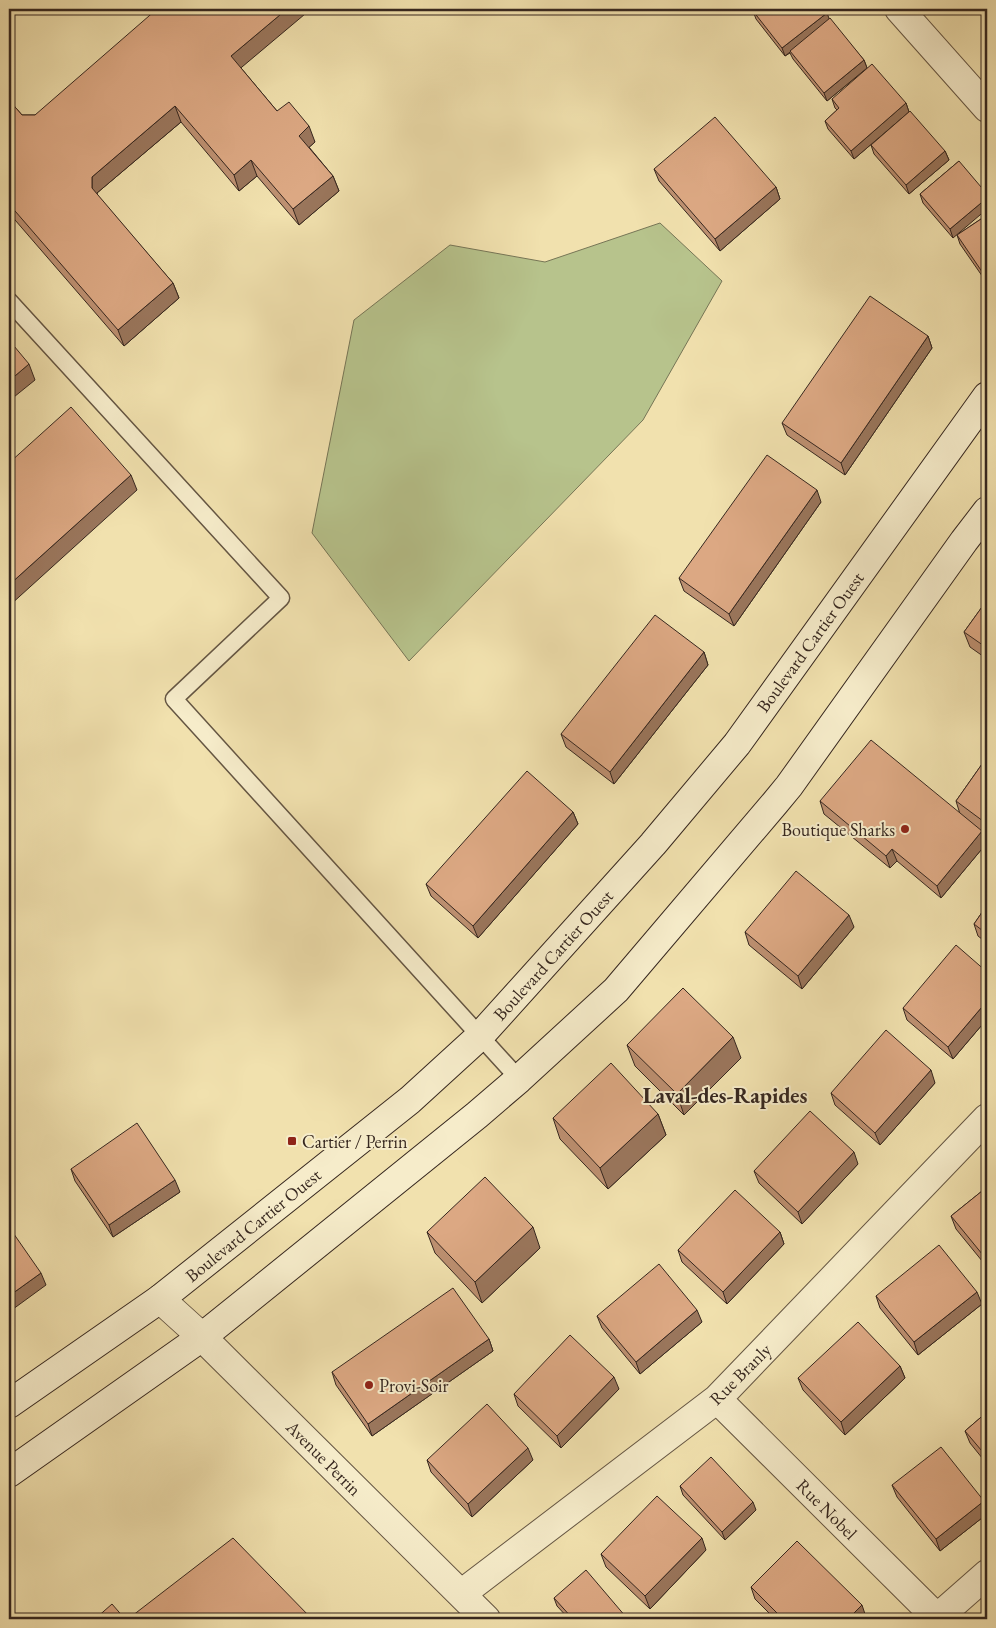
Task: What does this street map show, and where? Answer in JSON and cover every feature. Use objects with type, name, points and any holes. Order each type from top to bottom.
[{"type":"street","points":[[899,9],[987,108]]},
{"type":"street","name":"Boulevard Cartier Ouest","points":[[9,1404],[160,1298],[410,1100],[479,1037],[653,844],[737,744],[987,396]]},
{"type":"street","points":[[9,1473],[202,1337],[477,1115],[616,990],[789,786],[987,511]]},
{"type":"street","name":"Rue Branly","points":[[461,1594],[716,1400],[987,1118]]},
{"type":"street","name":"Avenue Perrin","points":[[160,1298],[202,1337],[486,1619]]},
{"type":"street","name":"Rue Nobel","points":[[716,1400],[938,1619]]},
{"type":"street","points":[[938,1619],[987,1574]]},
{"type":"lane","points":[[9,301],[280,598],[174,699],[519,1079]]},
{"type":"green space","points":[[660,223],[722,281],[643,420],[409,661],[312,533],[354,320],[450,245],[545,262]]},
{"type":"building","points":[[157,9],[287,9],[231,56],[277,111],[289,102],[309,126],[299,136],[333,176],[293,209],[251,160],[234,175],[175,106],[92,177],[92,188],[173,283],[118,330],[9,204],[9,100],[22,115],[35,115]]},
{"type":"building","points":[[755,9],[824,9],[827,13],[782,48],[753,11]]},
{"type":"building","points":[[987,9],[987,18],[983,13]]},
{"type":"building","points":[[830,18],[864,60],[824,93],[790,51]]},
{"type":"building","points":[[872,64],[906,103],[851,151],[825,121],[839,108],[832,99]]},
{"type":"building","points":[[910,111],[945,151],[906,185],[871,145]]},
{"type":"building","points":[[715,117],[776,187],[715,239],[654,169]]},
{"type":"building","points":[[959,161],[987,194],[987,198],[950,229],[920,194]]},
{"type":"building","points":[[987,215],[987,279],[957,235]]},
{"type":"building","points":[[870,296],[928,336],[841,463],[782,423]]},
{"type":"building","points":[[9,340],[29,364],[9,381]]},
{"type":"building","points":[[71,407],[131,475],[9,585],[9,463]]},
{"type":"building","points":[[767,455],[817,490],[729,614],[679,578]]},
{"type":"building","points":[[987,600],[987,648],[964,632]]},
{"type":"building","points":[[655,615],[704,652],[610,772],[561,734]]},
{"type":"building","name":"Boutique Sharks","points":[[871,740],[982,831],[937,886],[892,849],[886,856],[820,801]]},
{"type":"building","points":[[987,757],[987,824],[956,801]]},
{"type":"building","points":[[527,771],[573,812],[473,926],[426,884]]},
{"type":"building","points":[[796,871],[849,915],[798,976],[745,932]]},
{"type":"building","points":[[987,905],[987,934],[974,924]]},
{"type":"building","points":[[956,945],[987,972],[987,1001],[948,1047],[903,1008]]},
{"type":"building","points":[[683,988],[733,1037],[677,1094],[627,1045]]},
{"type":"building","points":[[886,1030],[931,1070],[875,1133],[831,1093]]},
{"type":"building","points":[[611,1063],[658,1114],[600,1168],[553,1118]]},
{"type":"building","points":[[810,1111],[854,1152],[798,1212],[754,1171]]},
{"type":"building","points":[[137,1123],[175,1180],[109,1225],[71,1169]]},
{"type":"building","points":[[485,1177],[533,1227],[475,1282],[427,1232]]},
{"type":"building","points":[[987,1187],[987,1260],[951,1216]]},
{"type":"building","points":[[735,1190],[780,1232],[723,1292],[678,1250]]},
{"type":"building","points":[[9,1227],[41,1273],[9,1296]]},
{"type":"building","points":[[939,1245],[977,1292],[914,1342],[876,1296]]},
{"type":"building","points":[[659,1264],[697,1310],[636,1362],[597,1316]]},
{"type":"building","points":[[453,1288],[489,1339],[368,1424],[332,1372]]},
{"type":"building","points":[[858,1322],[900,1366],[841,1422],[798,1378]]},
{"type":"building","points":[[570,1335],[614,1377],[557,1436],[514,1394]]},
{"type":"building","points":[[487,1404],[528,1448],[468,1504],[427,1460]]},
{"type":"building","points":[[987,1412],[987,1457],[965,1431]]},
{"type":"building","points":[[941,1447],[984,1501],[936,1539],[892,1485]]},
{"type":"building","points":[[711,1457],[753,1502],[722,1532],[680,1486]]},
{"type":"building","points":[[657,1496],[702,1538],[645,1596],[601,1554]]},
{"type":"building","points":[[233,1538],[312,1619],[128,1619]]},
{"type":"building","points":[[797,1541],[862,1605],[848,1619],[783,1619],[751,1587]]},
{"type":"building","points":[[586,1570],[626,1617],[623,1619],[573,1619],[554,1598]]},
{"type":"building","points":[[112,1604],[125,1619],[95,1619]]},
{"type":"place","name":"Boutique Sharks","points":[[905,829]]},
{"type":"place","name":"Cartier / Perrin","points":[[292,1141]]},
{"type":"place","name":"Provi-Soir","points":[[369,1385]]},
{"type":"district","name":"Laval-des-Rapides","points":[[725,1095]]}]
